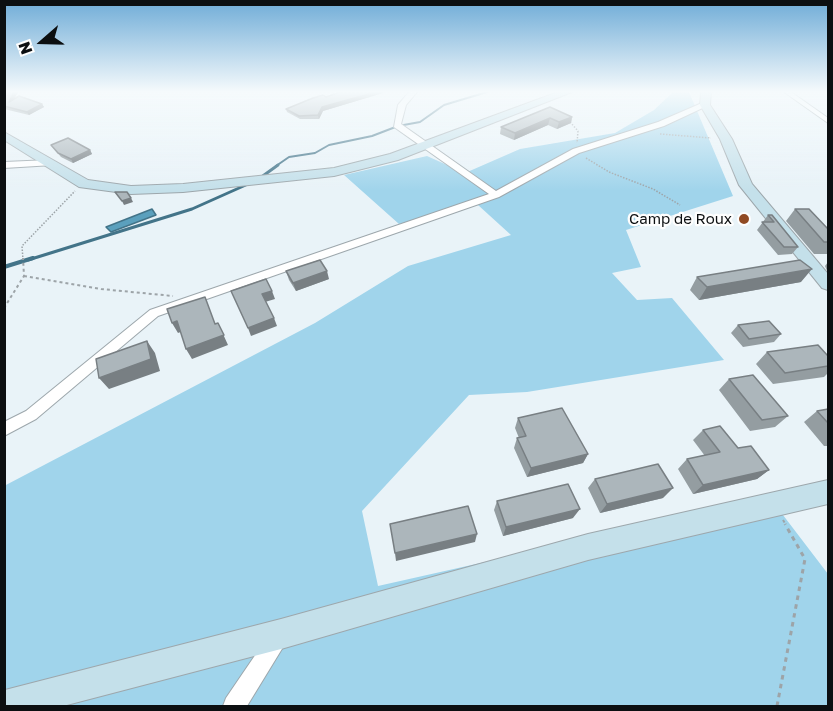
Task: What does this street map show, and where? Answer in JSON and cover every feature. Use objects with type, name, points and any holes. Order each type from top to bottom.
[{"type":"street","points":[[397,125],[496,195]]},
{"type":"street","points":[[4,135],[84,184],[131,190],[334,172],[384,159],[479,125]]},
{"type":"street","points":[[4,430],[31,415],[154,313],[195,297],[418,225],[496,195],[576,151],[650,125]]},
{"type":"street","points":[[719,125],[746,184],[828,284]]},
{"type":"street","points":[[4,165],[50,163]]},
{"type":"street","points":[[5,706],[281,634],[588,547],[828,492]]},
{"type":"street","points":[[234,706],[281,634]]},
{"type":"path","points":[[574,125],[578,131],[576,151],[609,172],[653,189],[680,205]]},
{"type":"path","points":[[636,132],[726,139]]},
{"type":"path","points":[[4,308],[24,276],[22,246],[69,195],[84,184]]},
{"type":"path","points":[[24,276],[101,289],[195,297]]},
{"type":"path","points":[[775,505],[804,559],[777,706]]},
{"type":"shaded area","points":[[628,125],[703,125],[733,196],[626,230],[641,267],[612,273],[637,300],[672,298],[724,360],[527,392],[469,395],[362,511],[378,586],[770,498],[828,574],[828,706],[5,706],[4,486],[315,323],[408,266],[511,235],[478,205],[399,224],[344,175],[427,156],[465,173],[520,149],[615,133]]},
{"type":"shaded area","points":[[152,209],[156,215],[111,232],[106,227]]},
{"type":"building","points":[[505,125],[533,125],[515,133],[501,127]]},
{"type":"building","points":[[68,138],[90,150],[71,159],[58,153],[51,145]]},
{"type":"building","points":[[115,192],[127,192],[131,198],[122,201]]},
{"type":"building","points":[[795,209],[809,209],[828,229],[828,242],[824,242]]},
{"type":"building","points":[[768,215],[772,215],[798,247],[784,247],[762,222],[774,222]]},
{"type":"building","points":[[320,260],[327,271],[293,283],[286,271]]},
{"type":"building","points":[[800,260],[812,269],[707,287],[697,277]]},
{"type":"building","points":[[266,279],[272,291],[262,294],[274,318],[248,328],[231,291]]},
{"type":"building","points":[[205,297],[215,324],[218,323],[224,335],[186,349],[177,321],[172,323],[167,309]]},
{"type":"building","points":[[769,321],[781,334],[749,339],[738,325]]},
{"type":"building","points":[[147,341],[151,359],[99,378],[96,359]]},
{"type":"building","points":[[818,345],[828,356],[828,366],[785,373],[767,352]]},
{"type":"building","points":[[753,375],[788,416],[762,420],[729,379]]},
{"type":"building","points":[[562,408],[588,454],[531,468],[517,438],[526,436],[518,418]]},
{"type":"building","points":[[828,409],[828,423],[817,411]]},
{"type":"building","points":[[720,426],[738,448],[751,446],[769,470],[703,485],[687,459],[720,452],[703,430]]},
{"type":"building","points":[[658,464],[673,488],[607,504],[595,479]]},
{"type":"building","points":[[568,484],[580,509],[506,527],[497,501]]},
{"type":"building","points":[[468,506],[477,534],[395,553],[390,524]]},
{"type":"waterway","points":[[276,166],[289,157],[315,153],[329,145],[372,136],[403,125]]},
{"type":"waterway","points":[[260,178],[278,165]]},
{"type":"waterway","points":[[28,260],[192,209],[248,184]]},
{"type":"waterway","points":[[4,267],[33,258]]},
{"type":"place","name":"Camp de Roux","points":[[744,219]]}]
